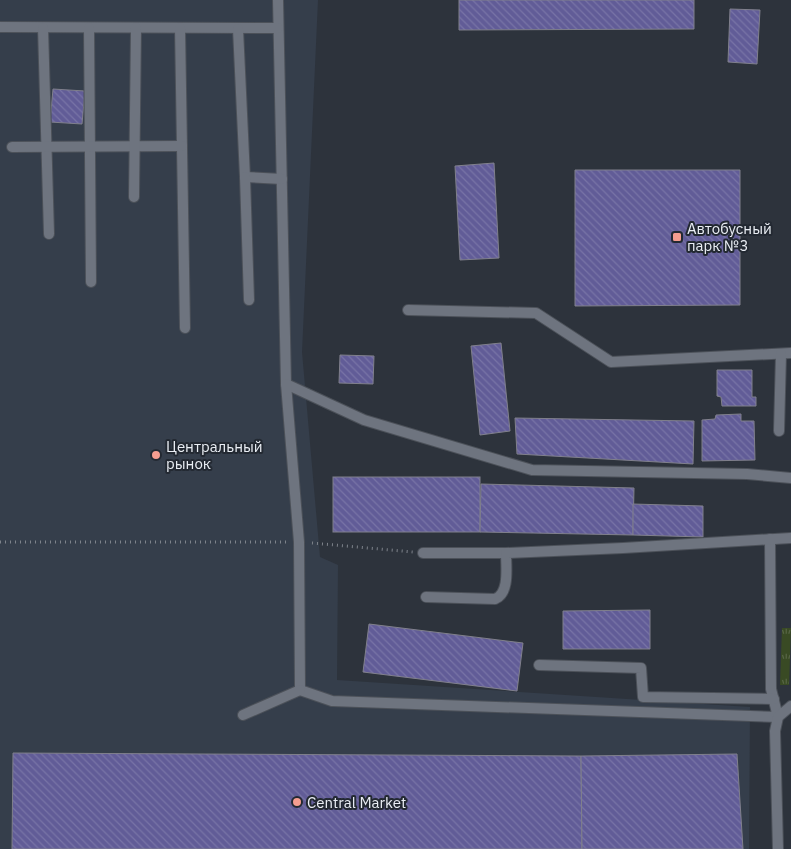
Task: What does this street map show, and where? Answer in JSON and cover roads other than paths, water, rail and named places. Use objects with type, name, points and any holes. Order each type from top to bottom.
[{"type":"lane","points":[[278,0],[286,384],[299,542],[300,690]]},
{"type":"lane","points":[[0,27],[278,28]]},
{"type":"lane","points":[[43,28],[49,234]]},
{"type":"lane","points":[[89,28],[91,282]]},
{"type":"lane","points":[[134,197],[136,28]]},
{"type":"lane","points":[[180,28],[185,328]]},
{"type":"lane","points":[[238,29],[249,300]]},
{"type":"lane","points":[[12,147],[47,145],[182,146]]},
{"type":"lane","points":[[245,177],[282,179]]},
{"type":"lane","points":[[408,310],[536,313],[611,362],[786,354],[779,431]]},
{"type":"lane","points":[[286,384],[364,420],[532,470],[747,474],[791,478]]},
{"type":"lane","points":[[423,553],[506,553],[791,538]]},
{"type":"lane","points":[[770,539],[769,623],[771,689],[778,717],[775,731],[778,849]]},
{"type":"lane","points":[[426,597],[500,597],[504,592],[506,553]]},
{"type":"lane","points":[[539,665],[641,668],[643,697],[774,699]]},
{"type":"lane","points":[[243,715],[300,690],[332,701],[778,717],[791,706]]},
{"type":"place","name":"Автобусный парк №3","points":[[677,237]]},
{"type":"place","name":"Центральный рынок","points":[[156,455]]},
{"type":"place","name":"Central Market","points":[[297,802]]}]
